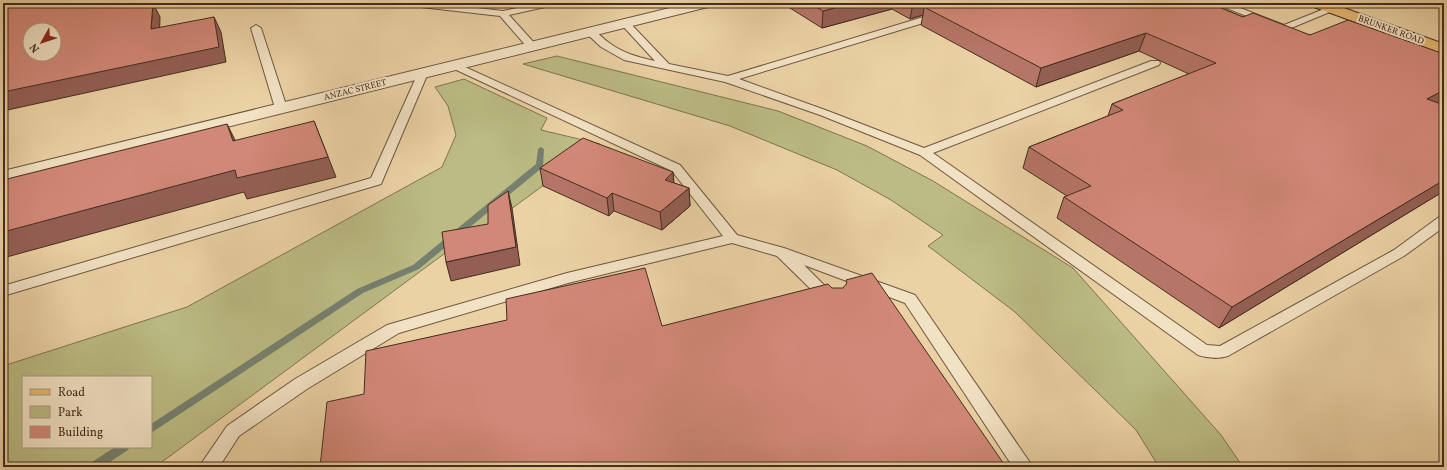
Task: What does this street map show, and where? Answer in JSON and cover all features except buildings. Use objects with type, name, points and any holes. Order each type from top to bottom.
[{"type":"main road","name":"BRUNKER ROAD","points":[[1316,3],[1444,49]]},
{"type":"street","name":"ANZAC STREET","points":[[3,177],[707,3]]},
{"type":"lane","points":[[412,3],[503,14],[551,3]]},
{"type":"lane","points":[[1219,3],[1284,28],[1332,9]]},
{"type":"lane","points":[[728,79],[948,12]]},
{"type":"lane","points":[[503,14],[532,46]]},
{"type":"lane","points":[[625,23],[666,66]]},
{"type":"lane","points":[[256,28],[281,108]]},
{"type":"lane","points":[[590,32],[605,45],[628,58],[728,79],[824,113],[924,152],[1204,350],[1222,352],[1398,253],[1444,220]]},
{"type":"lane","points":[[924,152],[1155,63]]},
{"type":"lane","points":[[454,65],[676,168],[732,238]]},
{"type":"lane","points":[[3,291],[376,181],[423,73]]},
{"type":"lane","points":[[208,467],[233,431],[302,384],[393,329],[567,278],[732,238],[779,251],[910,299],[1024,467]]},
{"type":"lane","points":[[779,251],[835,304]]},
{"type":"green space","points":[[557,56],[778,111],[867,146],[933,181],[1073,268],[1221,435],[1243,467],[1159,467],[1136,430],[1015,312],[928,246],[943,235],[891,200],[837,170],[730,126],[523,64]]},
{"type":"green space","points":[[464,79],[547,118],[541,130],[600,144],[492,223],[448,251],[155,467],[3,467],[3,366],[187,307],[442,167],[456,135],[448,106],[435,87]]},
{"type":"waterway","points":[[152,428],[360,291],[416,267],[540,165],[541,149]]},
{"type":"waterway","points":[[93,467],[122,448]]}]
